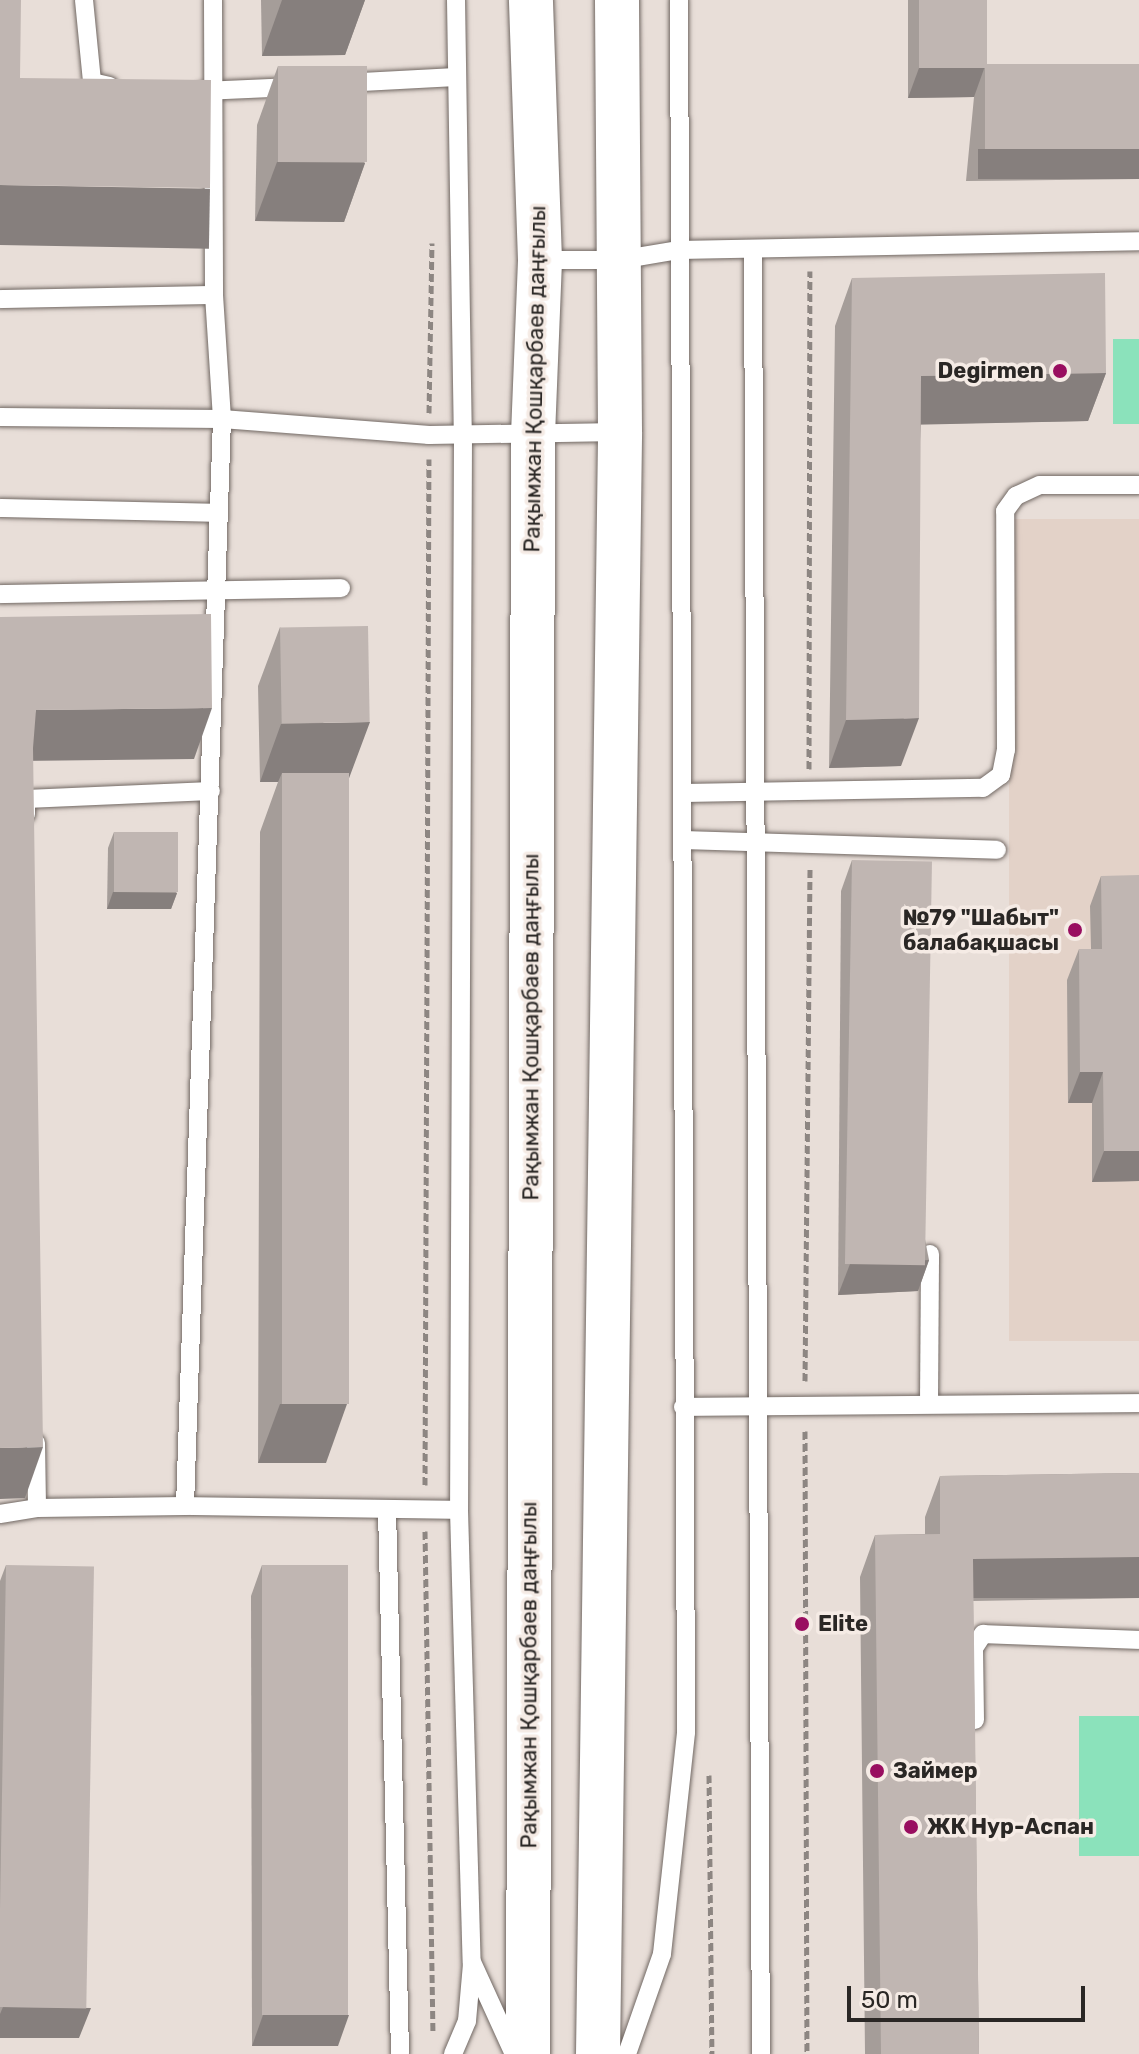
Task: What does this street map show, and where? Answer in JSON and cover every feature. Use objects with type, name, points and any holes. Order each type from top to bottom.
[{"type":"main road","name":"Рақымжан Қошқарбаев даңғылы","points":[[528,2054],[533,435],[540,260],[531,0]]},
{"type":"main road","points":[[598,2054],[620,432],[617,0]]},
{"type":"lane","points":[[84,0],[92,82],[129,90]]},
{"type":"lane","points":[[185,1506],[211,791],[215,513],[222,419],[214,295],[213,0]]},
{"type":"lane","points":[[453,2054],[467,2021],[472,1962],[459,1510],[463,435],[456,0]]},
{"type":"lane","points":[[627,2054],[662,1954],[686,1732],[679,0]]},
{"type":"lane","points":[[186,91],[456,77]]},
{"type":"lane","points":[[540,260],[619,260],[679,250],[810,250],[1139,241]]},
{"type":"lane","points":[[753,251],[761,2054]]},
{"type":"lane","points":[[0,299],[214,295]]},
{"type":"lane","points":[[0,417],[222,419],[429,435],[620,432]]},
{"type":"lane","points":[[684,793],[983,788],[1001,775],[1006,750],[1005,511],[1016,496],[1040,485],[1139,485]]},
{"type":"lane","points":[[0,508],[215,513]]},
{"type":"lane","points":[[0,594],[341,588]]},
{"type":"lane","points":[[26,830],[26,799],[211,791]]},
{"type":"lane","points":[[684,840],[997,850]]},
{"type":"lane","points":[[929,1404],[930,1254]]},
{"type":"lane","points":[[683,1407],[1139,1403]]},
{"type":"lane","points":[[36,1429],[37,1508]]},
{"type":"lane","points":[[0,1514],[37,1508],[185,1506],[459,1510]]},
{"type":"lane","points":[[387,1509],[400,2054]]},
{"type":"lane","points":[[975,1742],[974,1648],[983,1634],[1139,1640]]},
{"type":"lane","points":[[472,1962],[514,2054]]},
{"type":"path","points":[[432,237],[425,1509],[433,2038]]},
{"type":"path","points":[[809,789],[810,250]]},
{"type":"path","points":[[807,2054],[804,1405],[811,844]]},
{"type":"shaded area","name":"№79 \"Шабыт\" балабақшасы","points":[[1009,519],[1139,519],[1139,1341],[1009,1341]]},
{"type":"green space","points":[[1113,339],[1139,339],[1139,424],[1113,424]]},
{"type":"green space","points":[[1079,1716],[1139,1716],[1139,1856],[1079,1856]]},
{"type":"building","points":[[0,0],[21,0],[20,78],[211,80],[210,188],[0,185]]},
{"type":"building","points":[[919,0],[987,0],[987,68],[919,68]]},
{"type":"building","points":[[985,64],[1139,64],[1139,149],[985,149]]},
{"type":"building","points":[[278,66],[367,66],[367,162],[278,162]]},
{"type":"building","points":[[1105,273],[1106,373],[921,376],[919,718],[846,720],[852,278]]},
{"type":"building","points":[[211,614],[212,708],[36,710],[33,748],[43,1447],[0,1448],[0,617]]},
{"type":"building","points":[[368,626],[370,722],[282,724],[280,628]]},
{"type":"building","points":[[282,773],[349,773],[349,1404],[282,1404]]},
{"type":"building","points":[[114,832],[178,832],[178,892],[114,892]]},
{"type":"building","points":[[852,860],[932,861],[925,1265],[845,1264]]},
{"type":"building","points":[[1139,875],[1139,1151],[1104,1151],[1103,1072],[1080,1072],[1079,949],[1102,949],[1101,876]]},
{"type":"building","name":"ЖК Нур-Аспан","points":[[1139,1473],[1139,1557],[973,1559],[979,2054],[881,2054],[875,1535],[940,1534],[940,1476]]},
{"type":"building","points":[[6,1565],[94,1567],[86,2008],[0,2007]]},
{"type":"building","points":[[262,1565],[348,1565],[348,2015],[262,2015]]},
{"type":"place","name":"Degirmen","points":[[1060,371]]},
{"type":"place","name":"№79 \"Шабыт\" балабақшасы","points":[[1075,930]]},
{"type":"place","name":"Elite","points":[[802,1624]]},
{"type":"place","name":"Займер","points":[[877,1771]]},
{"type":"place","name":"ЖК Нур-Аспан","points":[[911,1827]]}]
